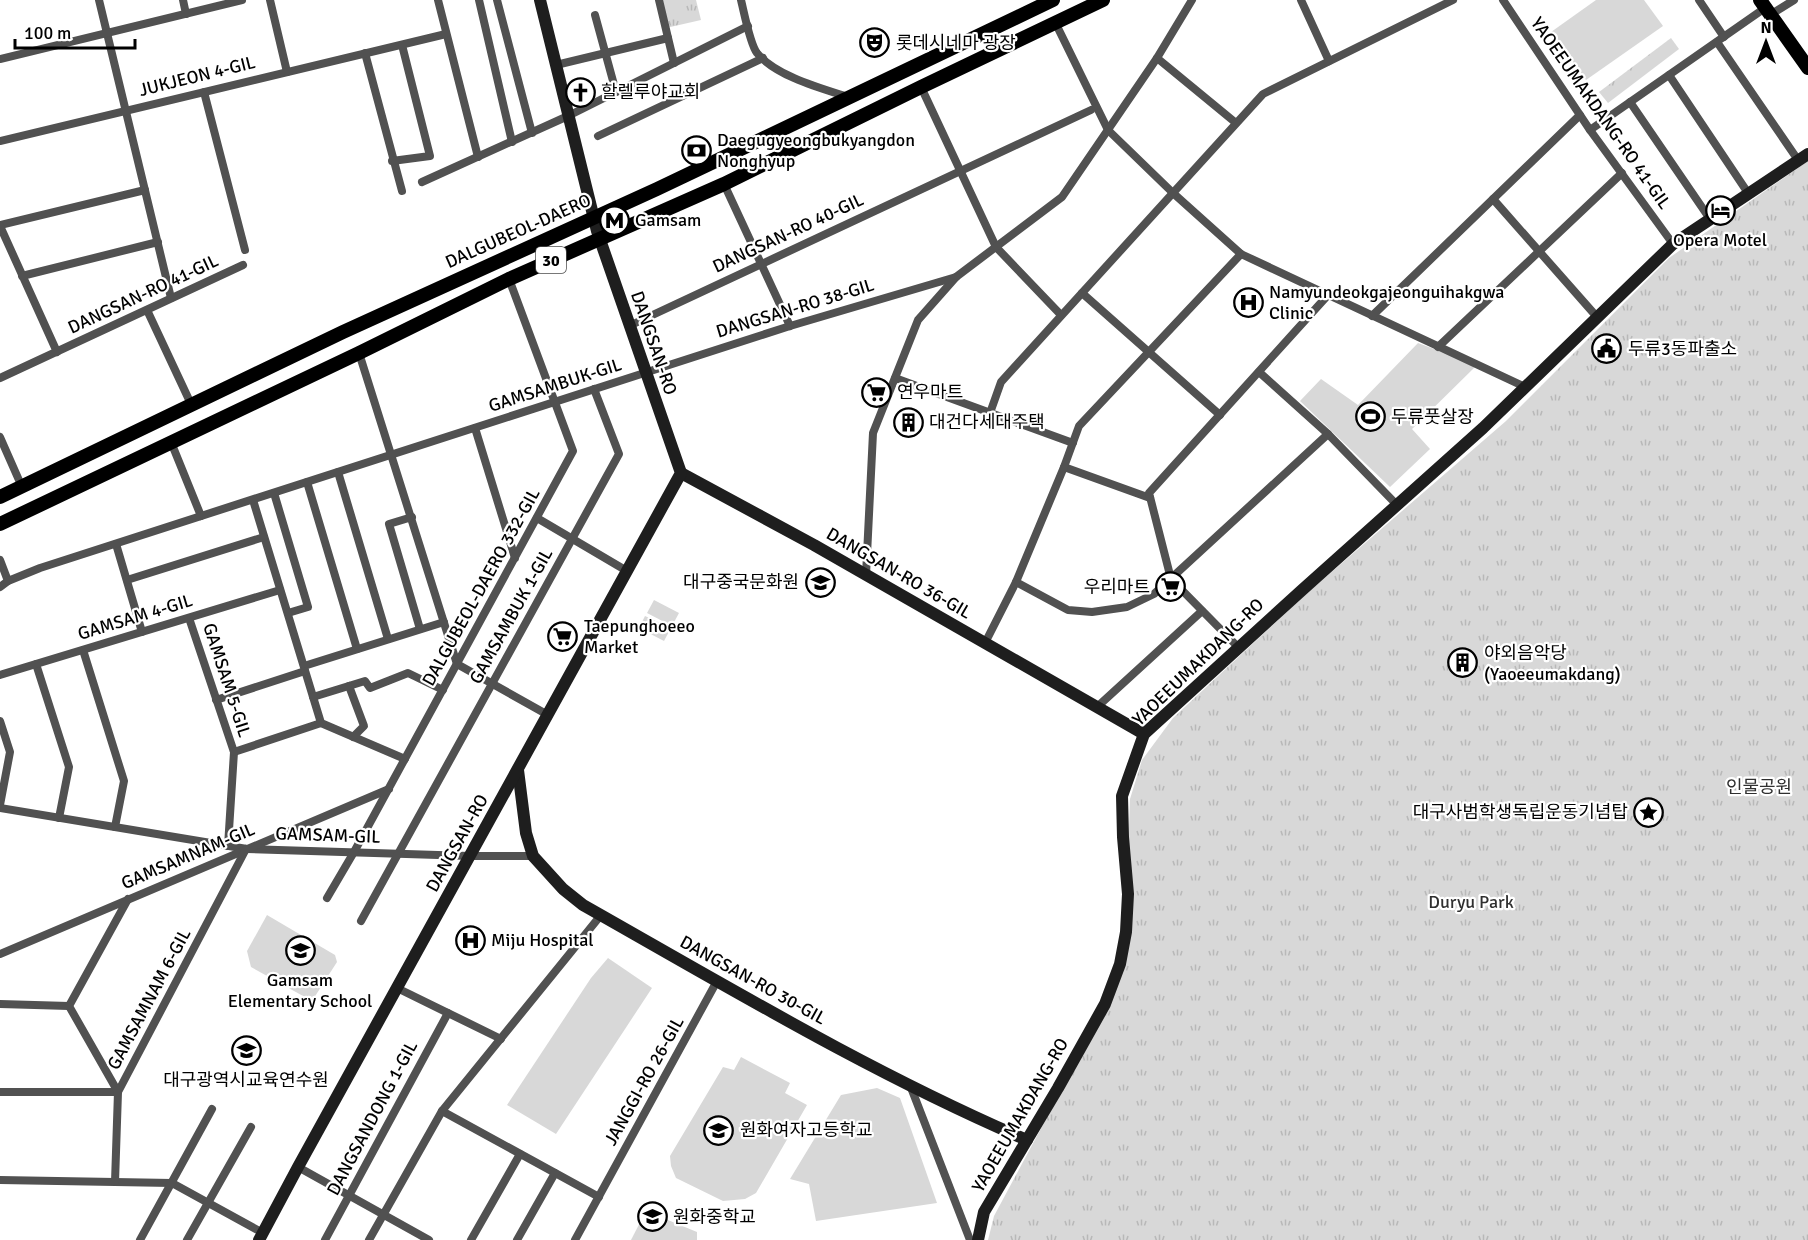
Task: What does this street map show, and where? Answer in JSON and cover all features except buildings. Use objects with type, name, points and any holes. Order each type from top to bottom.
[{"type":"main road","name":"DANGSAN-RO","points":[[261,1237],[681,473],[600,238],[540,0]]},
{"type":"main road","name":"DALGUBEOL-DAERO","points":[[0,497],[343,332],[657,189],[1053,0]]},
{"type":"main road","name":"30","points":[[0,524],[509,279],[724,184],[1103,0]]},
{"type":"main road","points":[[1765,8],[1808,68]]},
{"type":"main road","name":"YAOEEUMAKDANG-RO","points":[[978,1240],[984,1212],[1105,1004],[1120,964],[1126,932],[1128,894],[1122,796],[1144,734],[1483,428],[1673,244],[1803,157]]},
{"type":"main road","points":[[641,220],[638,210],[641,206],[654,200],[657,196],[657,189]]},
{"type":"main road","name":"DANGSAN-RO 36-GIL","points":[[681,473],[866,575],[1144,734]]},
{"type":"main road","points":[[518,770],[526,833],[533,856]]},
{"type":"main road","name":"DANGSAN-RO 30-GIL","points":[[533,856],[563,889],[602,915],[866,1064],[1027,1140]]},
{"type":"street","points":[[99,0],[171,298]]},
{"type":"street","points":[[183,0],[186,14]]},
{"type":"street","points":[[0,59],[242,0]]},
{"type":"street","points":[[270,0],[287,72]]},
{"type":"street","points":[[438,0],[478,157]]},
{"type":"street","points":[[479,0],[512,141]]},
{"type":"street","points":[[497,0],[531,133]]},
{"type":"street","points":[[659,0],[674,63]]},
{"type":"street","points":[[741,0],[756,52],[775,68],[791,77],[848,98]]},
{"type":"street","points":[[866,575],[873,433],[918,320],[956,277],[1062,198],[1157,58],[1192,0]]},
{"type":"street","points":[[1301,0],[1329,62]]},
{"type":"street","points":[[990,413],[1000,382],[1263,94],[1453,0]]},
{"type":"street","name":"YAOEEUMAKDANG-RO 41-GIL","points":[[1503,0],[1590,130],[1673,244]]},
{"type":"street","points":[[1699,0],[1720,39],[1803,157]]},
{"type":"street","points":[[1590,130],[1765,8],[1794,0]]},
{"type":"street","points":[[595,15],[616,92]]},
{"type":"street","points":[[1055,22],[1108,130],[1241,254],[1525,387]]},
{"type":"street","points":[[422,182],[568,116],[748,27]]},
{"type":"street","name":"JUKJEON 4-GIL","points":[[0,141],[446,34]]},
{"type":"street","points":[[556,65],[668,38]]},
{"type":"street","points":[[392,161],[430,156],[402,45]]},
{"type":"street","points":[[365,53],[392,161],[402,191]]},
{"type":"street","points":[[598,136],[763,58]]},
{"type":"street","points":[[1157,58],[1236,123]]},
{"type":"street","points":[[1669,75],[1748,193]]},
{"type":"street","points":[[921,87],[996,247],[1061,315]]},
{"type":"street","points":[[204,92],[245,250]]},
{"type":"street","points":[[1630,102],[1710,219]]},
{"type":"street","name":"DANGSAN-RO 40-GIL","points":[[629,326],[1091,110]]},
{"type":"street","points":[[1372,316],[1580,115]]},
{"type":"street","points":[[1438,347],[1622,173]]},
{"type":"street","points":[[724,184],[790,326]]},
{"type":"street","points":[[0,225],[145,190]]},
{"type":"street","points":[[1493,199],[1597,317]]},
{"type":"street","name":"DANGSAN-RO 41-GIL","points":[[0,225],[57,352]]},
{"type":"street","points":[[22,276],[158,242]]},
{"type":"street","points":[[985,643],[1016,582],[1079,426],[1241,254]]},
{"type":"street","name":"DANGSAN-RO 41-GIL","points":[[0,378],[243,265]]},
{"type":"street","name":"DANGSAN-RO 38-GIL","points":[[645,373],[790,326],[956,277]]},
{"type":"street","name":"DALGUBEOL-DAERO 332-GIL","points":[[327,898],[573,451],[509,279]]},
{"type":"street","points":[[1082,293],[1220,415]]},
{"type":"street","points":[[1239,648],[1171,579],[1149,493],[1328,295]]},
{"type":"street","points":[[147,310],[191,404]]},
{"type":"street","points":[[359,353],[457,664],[548,716]]},
{"type":"street","points":[[1259,372],[1328,434],[1397,505]]},
{"type":"street","name":"GAMSAMBUK-GIL","points":[[0,587],[8,581],[40,568],[645,373]]},
{"type":"street","points":[[895,378],[1073,443]]},
{"type":"street","name":"GAMSAMBUK 1-GIL","points":[[399,854],[618,454],[594,390]]},
{"type":"street","name":"GAMSAMBUK-GIL","points":[[475,428],[515,558]]},
{"type":"street","points":[[1016,582],[1068,610],[1092,612],[1127,607],[1154,594],[1328,434]]},
{"type":"street","points":[[0,437],[22,487]]},
{"type":"street","points":[[171,442],[201,516]]},
{"type":"street","points":[[1064,467],[1150,498]]},
{"type":"street","points":[[338,472],[388,639]]},
{"type":"street","points":[[307,482],[357,649]]},
{"type":"street","points":[[274,493],[308,607],[288,613]]},
{"type":"street","points":[[253,500],[321,723],[405,759]]},
{"type":"street","points":[[412,518],[389,524],[420,629]]},
{"type":"street","points":[[537,518],[627,571]]},
{"type":"street","points":[[127,580],[264,537]]},
{"type":"street","points":[[116,544],[142,632]]},
{"type":"street","points":[[0,560],[8,581]]},
{"type":"street","name":"GAMSAM 4-GIL","points":[[0,675],[280,590]]},
{"type":"street","points":[[1097,707],[1203,611]]},
{"type":"street","name":"GAMSAM 5-GIL","points":[[189,618],[234,752],[228,846]]},
{"type":"street","points":[[216,700],[357,649],[444,622]]},
{"type":"street","points":[[83,650],[124,781],[115,827]]},
{"type":"street","points":[[36,664],[69,767],[59,818]]},
{"type":"street","points":[[313,697],[365,681],[370,688],[408,673],[443,690]]},
{"type":"street","points":[[349,686],[364,726],[353,737]]},
{"type":"street","points":[[0,720],[10,752],[0,807]]},
{"type":"street","name":"GAMSAM 5-GIL","points":[[234,752],[321,723]]},
{"type":"street","name":"GAMSAMNAM-GIL","points":[[0,954],[389,789]]},
{"type":"street","name":"GAMSAM-GIL","points":[[0,807],[247,849],[470,856]]},
{"type":"street","name":"GAMSAMNAM 6-GIL","points":[[0,1092],[118,1092],[247,849]]},
{"type":"street","name":"GAMSAM-GIL","points":[[361,921],[399,854]]},
{"type":"street","points":[[470,856],[533,856]]},
{"type":"street","points":[[69,1006],[128,899]]},
{"type":"street","points":[[369,1240],[442,1110],[602,915]]},
{"type":"street","name":"JANGGI-RO 26-GIL","points":[[575,1240],[717,981]]},
{"type":"street","points":[[397,988],[501,1038]]},
{"type":"street","points":[[0,1004],[69,1006]]},
{"type":"street","points":[[69,1006],[118,1092],[115,1182]]},
{"type":"street","name":"DANGSANDONG 1-GIL","points":[[325,1240],[448,1013]]},
{"type":"street","points":[[909,1085],[970,1240]]},
{"type":"street","points":[[140,1240],[213,1109]]},
{"type":"street","points":[[442,1110],[599,1197]]},
{"type":"street","points":[[187,1240],[251,1127]]},
{"type":"street","points":[[471,1240],[520,1154]]},
{"type":"street","points":[[298,1167],[429,1240]]},
{"type":"street","points":[[517,1240],[555,1173]]},
{"type":"street","points":[[0,1180],[172,1183],[261,1237]]},
{"type":"green space","points":[[659,0],[696,0],[701,20],[666,28]]},
{"type":"green space","points":[[1596,0],[1644,0],[1663,26],[1586,80],[1551,32]]},
{"type":"green space","points":[[1671,38],[1679,49],[1608,103],[1599,92]]},
{"type":"green space","name":"Duryu Park","points":[[1808,161],[1808,1240],[988,1240],[994,1216],[1124,967],[1130,799],[1142,760],[1173,718],[1305,595],[1506,421],[1669,258]]},
{"type":"green space","name":"두류풋살장","points":[[1418,343],[1477,365],[1412,429],[1430,449],[1390,487],[1300,401],[1321,379],[1358,405]]},
{"type":"green space","points":[[654,600],[679,613],[672,626],[647,613]]},
{"type":"green space","points":[[645,616],[671,628],[664,641],[639,628]]},
{"type":"green space","points":[[267,915],[335,955],[337,962],[312,1001],[251,967],[247,951]]},
{"type":"green space","points":[[608,958],[652,988],[556,1134],[507,1105],[591,978]]},
{"type":"green space","points":[[741,1057],[790,1083],[785,1093],[807,1105],[756,1193],[745,1199],[723,1201],[676,1178],[670,1156],[723,1067],[734,1070]]},
{"type":"green space","points":[[877,1088],[900,1098],[937,1203],[816,1221],[809,1184],[790,1179],[841,1095]]},
{"type":"green space","name":"원화중학교","points":[[646,1211],[697,1232],[697,1240],[631,1240]]},
{"type":"place","name":"롯데시네마 광장","points":[[875,43]]},
{"type":"place","name":"할렐루야교회","points":[[580,92]]},
{"type":"place","name":"Daegugyeongbukyangdon Nonghyup","points":[[696,150]]},
{"type":"place","name":"Opera Motel","points":[[1720,211]]},
{"type":"place","name":"Gamsam","points":[[614,220]]},
{"type":"place","name":"Namyundeokgajeonguihakgwa Clinic","points":[[1248,302]]},
{"type":"place","name":"두류3동파출소","points":[[1607,349]]},
{"type":"place","name":"연우마트","points":[[876,392]]},
{"type":"place","name":"두류풋살장","points":[[1370,417]]},
{"type":"place","name":"대건다세대주택","points":[[908,422]]},
{"type":"place","name":"대구중국문화원","points":[[820,582]]},
{"type":"place","name":"우리마트","points":[[1171,587]]},
{"type":"place","name":"Taepunghoeeo Market","points":[[563,636]]},
{"type":"place","name":"야외음악당 (Yaoeeumakdang)","points":[[1463,663]]},
{"type":"place","name":"대구사범학생독립운동기념탑","points":[[1649,812]]},
{"type":"place","name":"Miju Hospital","points":[[470,940]]},
{"type":"place","name":"Gamsam Elementary School","points":[[300,951]]},
{"type":"place","name":"대구광역시교육연수원","points":[[246,1051]]},
{"type":"place","name":"원화여자고등학교","points":[[719,1130]]},
{"type":"place","name":"원화중학교","points":[[652,1217]]},
{"type":"park label","name":"인물공원","points":[[1759,787]]}]
